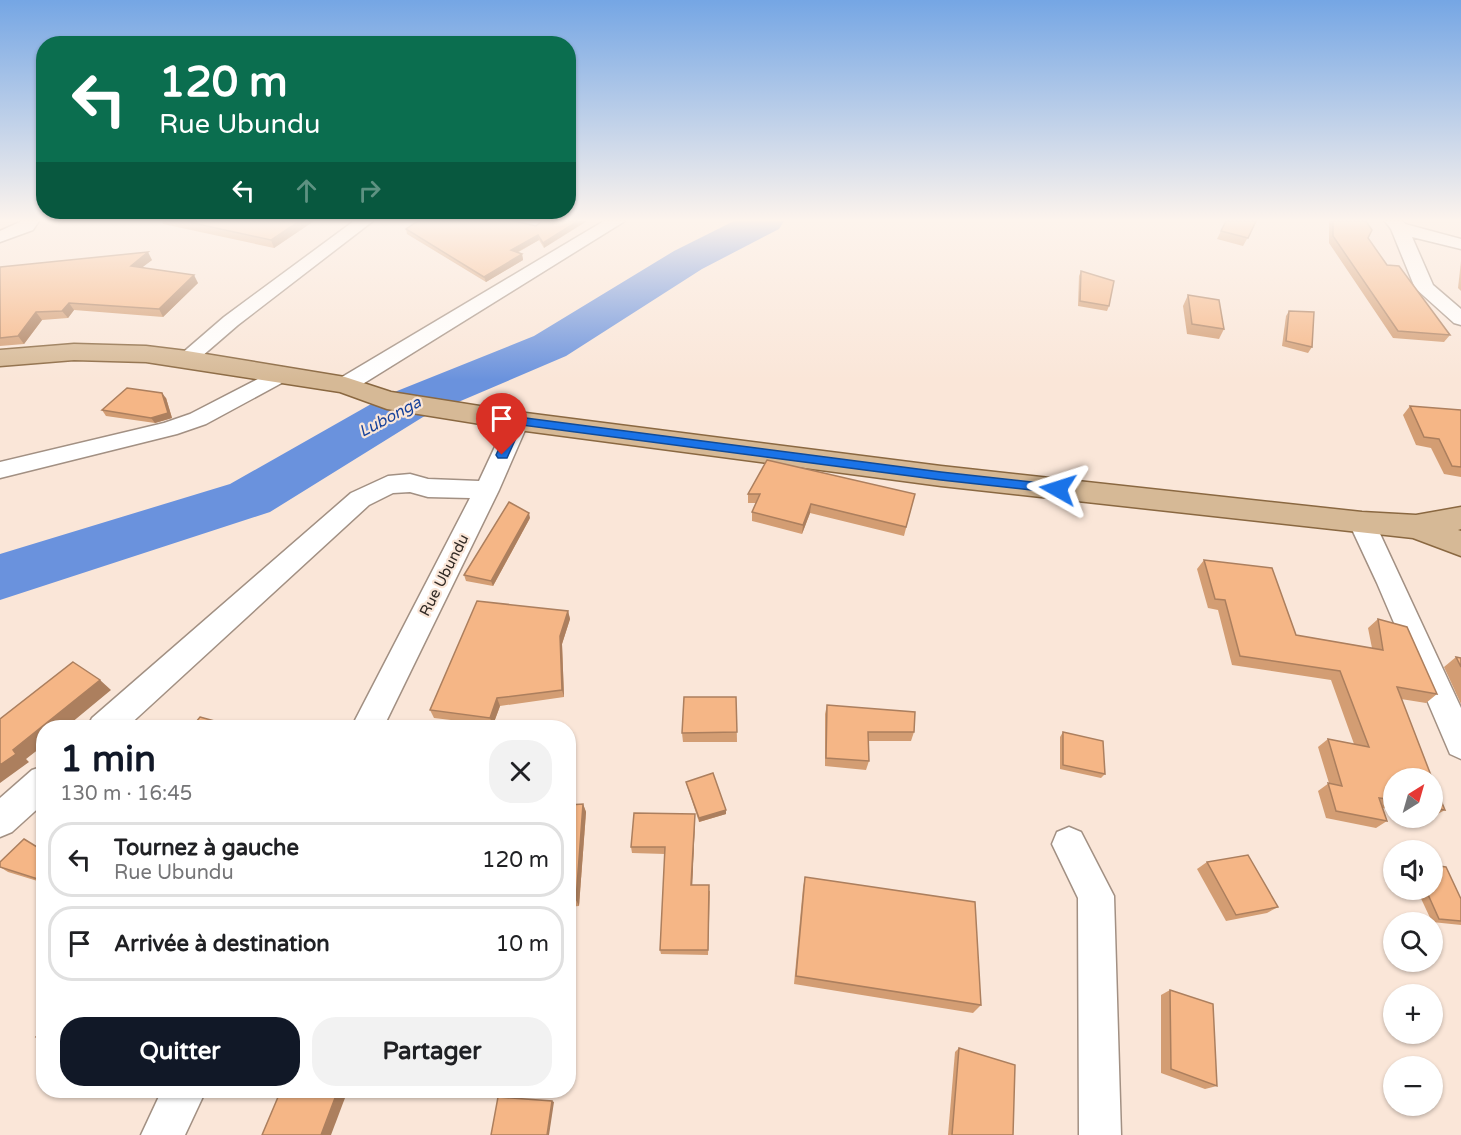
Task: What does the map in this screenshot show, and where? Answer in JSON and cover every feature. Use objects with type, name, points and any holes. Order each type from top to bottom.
[{"type":"main road","points":[[0,358],[74,352],[188,358],[345,385],[387,400],[518,421],[941,476],[1362,523],[1416,527],[1461,518]]},
{"type":"main road","points":[[1416,527],[1461,544]]},
{"type":"street","points":[[188,358],[231,321],[294,274]]},
{"type":"street","points":[[345,385],[529,274]]},
{"type":"street","points":[[1419,274],[1425,288],[1461,319]]},
{"type":"street","points":[[0,470],[169,429],[198,419],[281,374]]},
{"type":"street","name":"Rue Ubundu","points":[[371,720],[487,490],[518,421]]},
{"type":"street","points":[[113,720],[360,500],[388,484],[410,483],[428,488],[487,490]]},
{"type":"street","points":[[1362,523],[1391,583],[1461,744]]},
{"type":"street","points":[[0,820],[36,788]]},
{"type":"street","points":[[1069,844],[1096,896],[1100,1135]]},
{"type":"street","points":[[162,1135],[181,1098]]},
{"type":"building","points":[[0,274],[194,275],[159,309],[69,303],[62,311],[36,312],[18,336],[0,338]]},
{"type":"building","points":[[1081,274],[1091,274],[1114,281],[1109,306],[1080,301]]},
{"type":"building","points":[[1359,274],[1405,274],[1450,335],[1398,331]]},
{"type":"building","points":[[1188,295],[1219,300],[1224,329],[1192,324]]},
{"type":"building","points":[[1289,311],[1314,312],[1312,347],[1286,341]]},
{"type":"building","points":[[127,388],[162,393],[168,413],[151,418],[102,410]]},
{"type":"building","points":[[1410,406],[1461,410],[1461,467],[1452,466],[1439,439],[1424,437]]},
{"type":"building","points":[[767,460],[915,494],[906,527],[811,504],[803,525],[752,512],[760,494],[748,494]]},
{"type":"building","points":[[509,502],[529,513],[491,581],[464,575]]},
{"type":"building","points":[[1204,560],[1272,568],[1296,635],[1383,650],[1378,619],[1407,627],[1437,694],[1397,687],[1428,768],[1383,768],[1383,799],[1379,798],[1383,810],[1383,820],[1336,811],[1328,783],[1342,786],[1328,739],[1369,747],[1340,671],[1240,656],[1225,600],[1215,599]]},
{"type":"building","points":[[477,601],[568,611],[560,636],[562,690],[497,698],[490,718],[430,710]]},
{"type":"building","points":[[73,662],[100,680],[50,720],[36,720],[36,731],[13,750],[16,754],[0,765],[0,719]]},
{"type":"building","points":[[684,697],[736,697],[737,732],[682,733]]},
{"type":"building","points":[[827,705],[915,712],[914,732],[868,732],[869,761],[826,758]]},
{"type":"building","points":[[1063,732],[1103,741],[1105,774],[1063,765]]},
{"type":"building","points":[[713,773],[726,810],[699,818],[686,782]]},
{"type":"building","points":[[576,804],[583,804],[576,900]]},
{"type":"building","points":[[634,813],[695,814],[691,885],[709,885],[708,950],[660,950],[665,847],[631,847]]},
{"type":"building","points":[[24,839],[36,846],[36,878],[0,867],[0,862]]},
{"type":"building","points":[[1248,855],[1278,907],[1236,915],[1207,862]]},
{"type":"building","points":[[1443,867],[1446,867],[1461,899],[1461,921],[1443,919],[1443,912],[1436,912],[1430,900],[1443,900]]},
{"type":"building","points":[[805,877],[975,902],[981,1005],[796,976]]},
{"type":"building","points":[[1170,990],[1213,1004],[1217,1086],[1171,1069]]},
{"type":"building","points":[[959,1048],[1015,1065],[1013,1135],[952,1135]]},
{"type":"building","points":[[278,1098],[335,1098],[321,1135],[262,1135]]},
{"type":"building","points":[[498,1098],[552,1101],[547,1135],[491,1135]]},
{"type":"waterway","name":"Lubonga","points":[[0,577],[250,498],[405,406],[550,346],[666,274]]},
{"type":"route","points":[[502,455],[518,421],[1058,489]]}]
